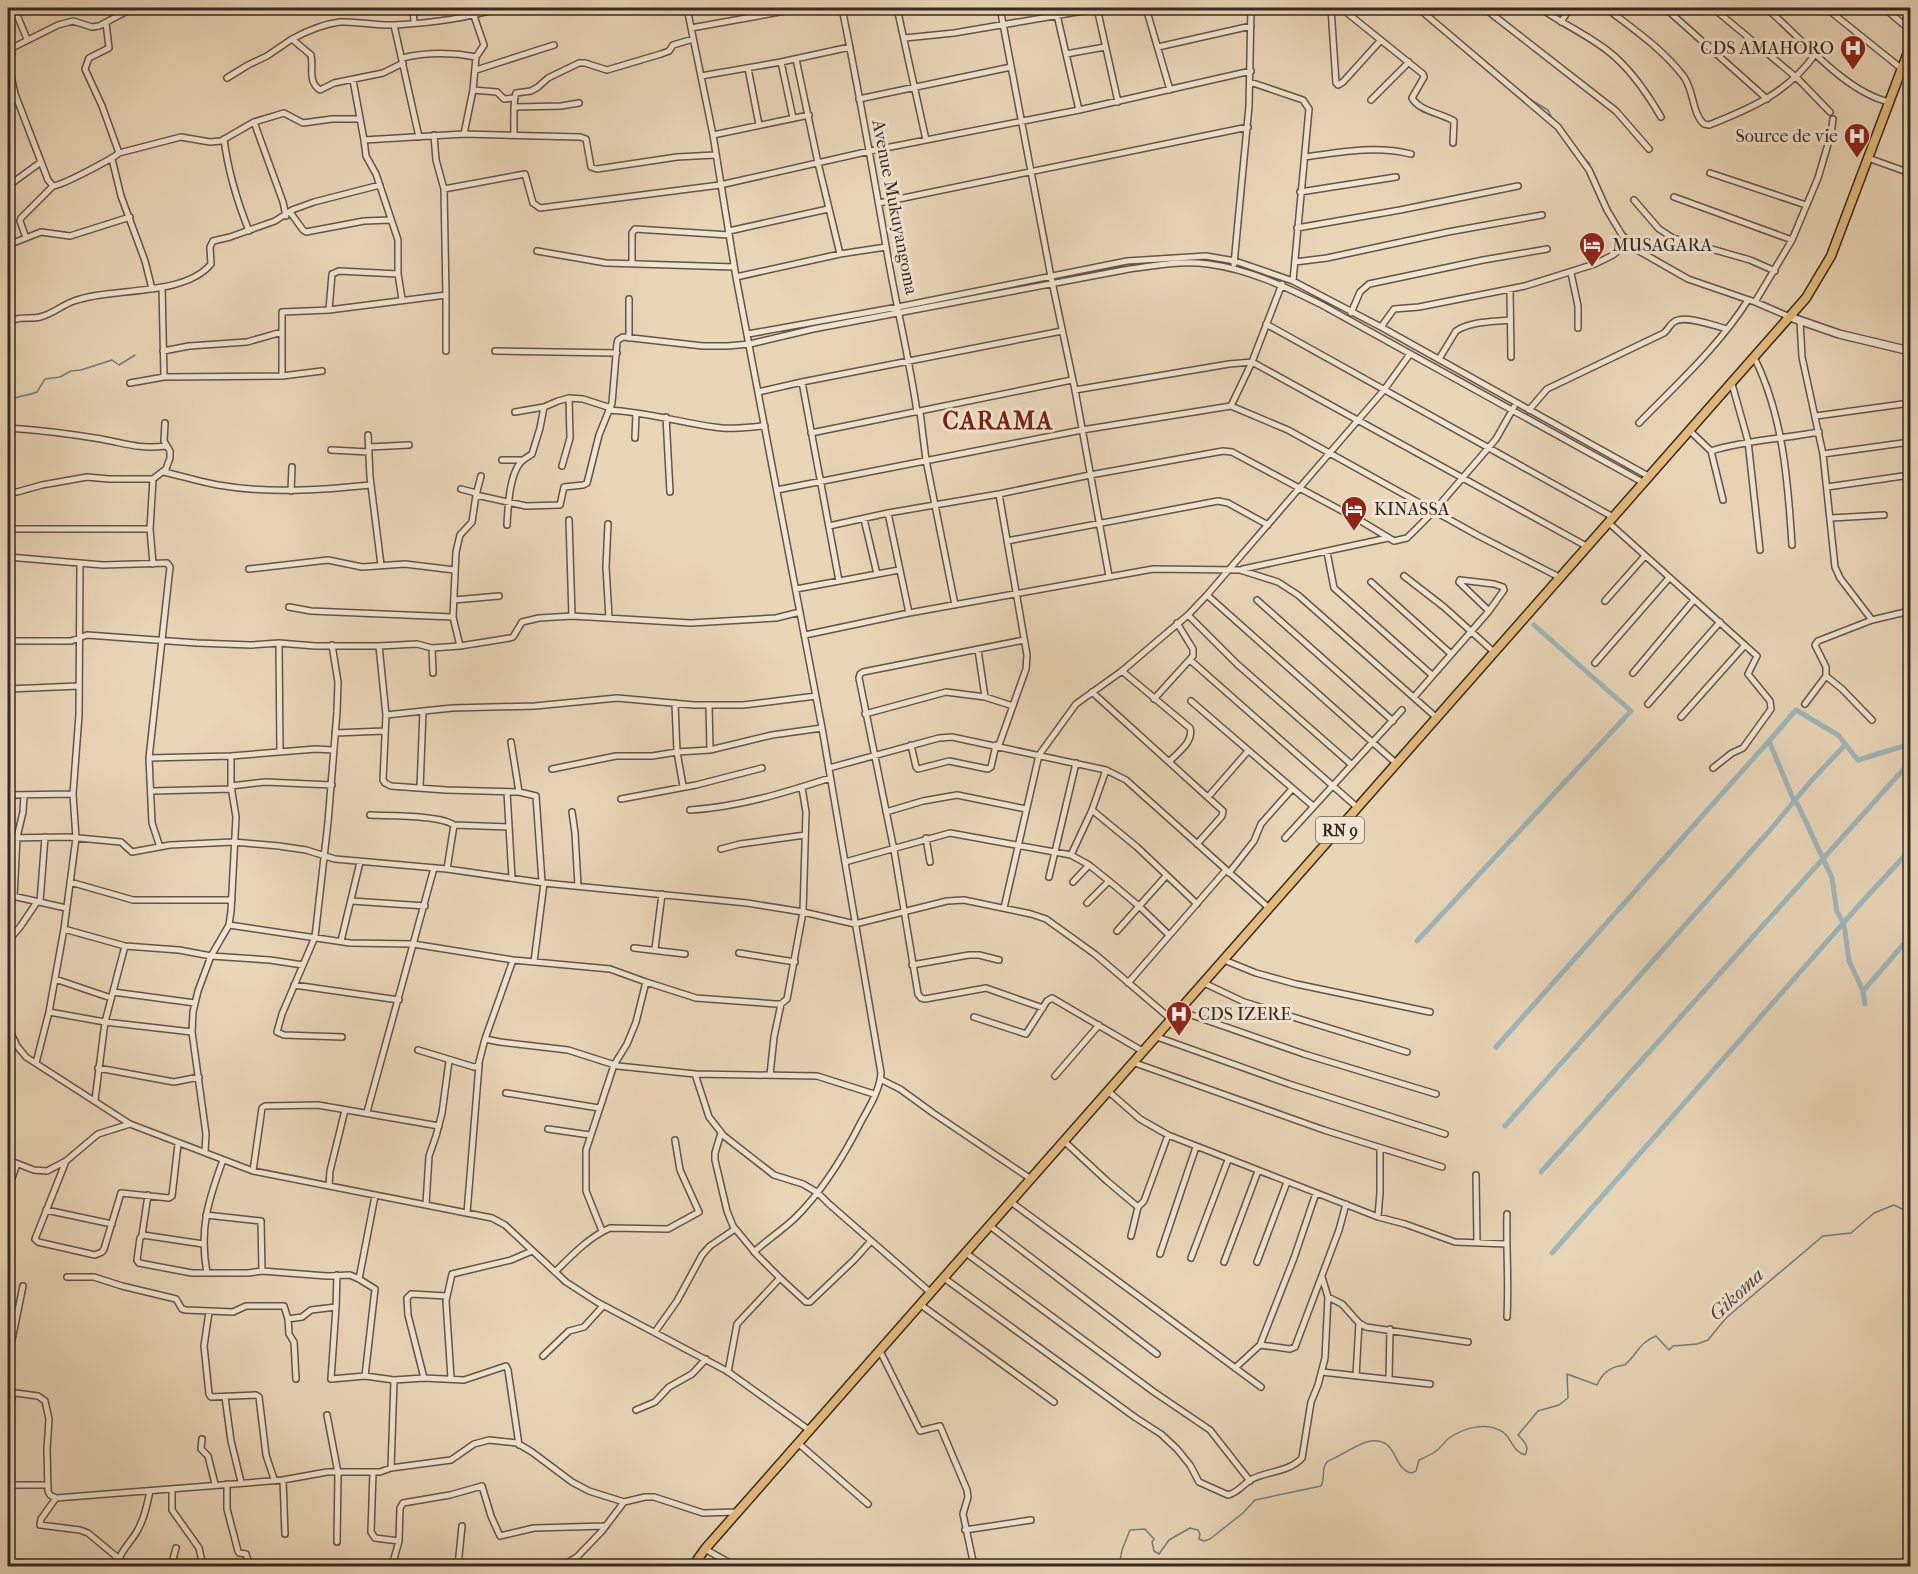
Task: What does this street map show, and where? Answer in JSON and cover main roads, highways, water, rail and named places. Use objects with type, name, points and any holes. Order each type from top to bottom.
[{"type":"main road","name":"RN 9","points":[[693,1566],[705,1549],[809,1430],[1135,1063],[1790,317],[1816,284],[1831,256],[1911,47]]},
{"type":"waterway","points":[[1531,100],[1548,110],[1553,120]]},
{"type":"waterway","points":[[1582,156],[1590,164]]},
{"type":"waterway","points":[[8,402],[37,392],[45,379],[60,377],[71,371],[112,360],[119,365],[135,355]]},
{"type":"waterway","points":[[1417,941],[1631,711],[1534,625]]},
{"type":"waterway","points":[[1865,1004],[1863,991],[1849,961],[1844,924],[1837,912],[1832,878],[1798,805],[1794,801],[1769,741],[1796,710],[1838,735],[1858,760],[1910,744]]},
{"type":"waterway","points":[[1496,1047],[1769,741]]},
{"type":"waterway","points":[[1505,1126],[1845,745]]},
{"type":"waterway","points":[[1541,1172],[1910,762]]},
{"type":"waterway","points":[[1552,1253],[1910,850]]},
{"type":"waterway","points":[[1863,991],[1910,937]]},
{"type":"waterway","name":"Gikoma","points":[[1119,1566],[1122,1550],[1130,1530],[1145,1529],[1154,1539],[1152,1542],[1154,1551],[1159,1554],[1169,1540],[1190,1528],[1198,1530],[1199,1539],[1204,1541],[1210,1539],[1243,1513],[1255,1500],[1321,1486],[1324,1467],[1328,1461],[1367,1442],[1380,1441],[1386,1444],[1401,1466],[1412,1473],[1416,1471],[1419,1460],[1438,1450],[1449,1438],[1475,1427],[1490,1427],[1503,1432],[1515,1448],[1525,1455],[1527,1447],[1518,1435],[1538,1411],[1559,1405],[1568,1398],[1567,1374],[1597,1385],[1608,1371],[1625,1365],[1642,1345],[1656,1336],[1669,1350],[1673,1346],[1697,1344],[1708,1340],[1726,1318],[1823,1236],[1851,1233],[1874,1213],[1894,1205],[1910,1213]]},
{"type":"place","name":"CDS AMAHORO","points":[[1853,71]]},
{"type":"place","name":"Source de vie","points":[[1857,159]]},
{"type":"place","name":"MUSAGARA","points":[[1592,268]]},
{"type":"place","name":"KINASSA","points":[[1354,532]]},
{"type":"place","name":"CDS IZERE","points":[[1179,1037]]},
{"type":"district","name":"CARAMA","points":[[998,421]]}]
